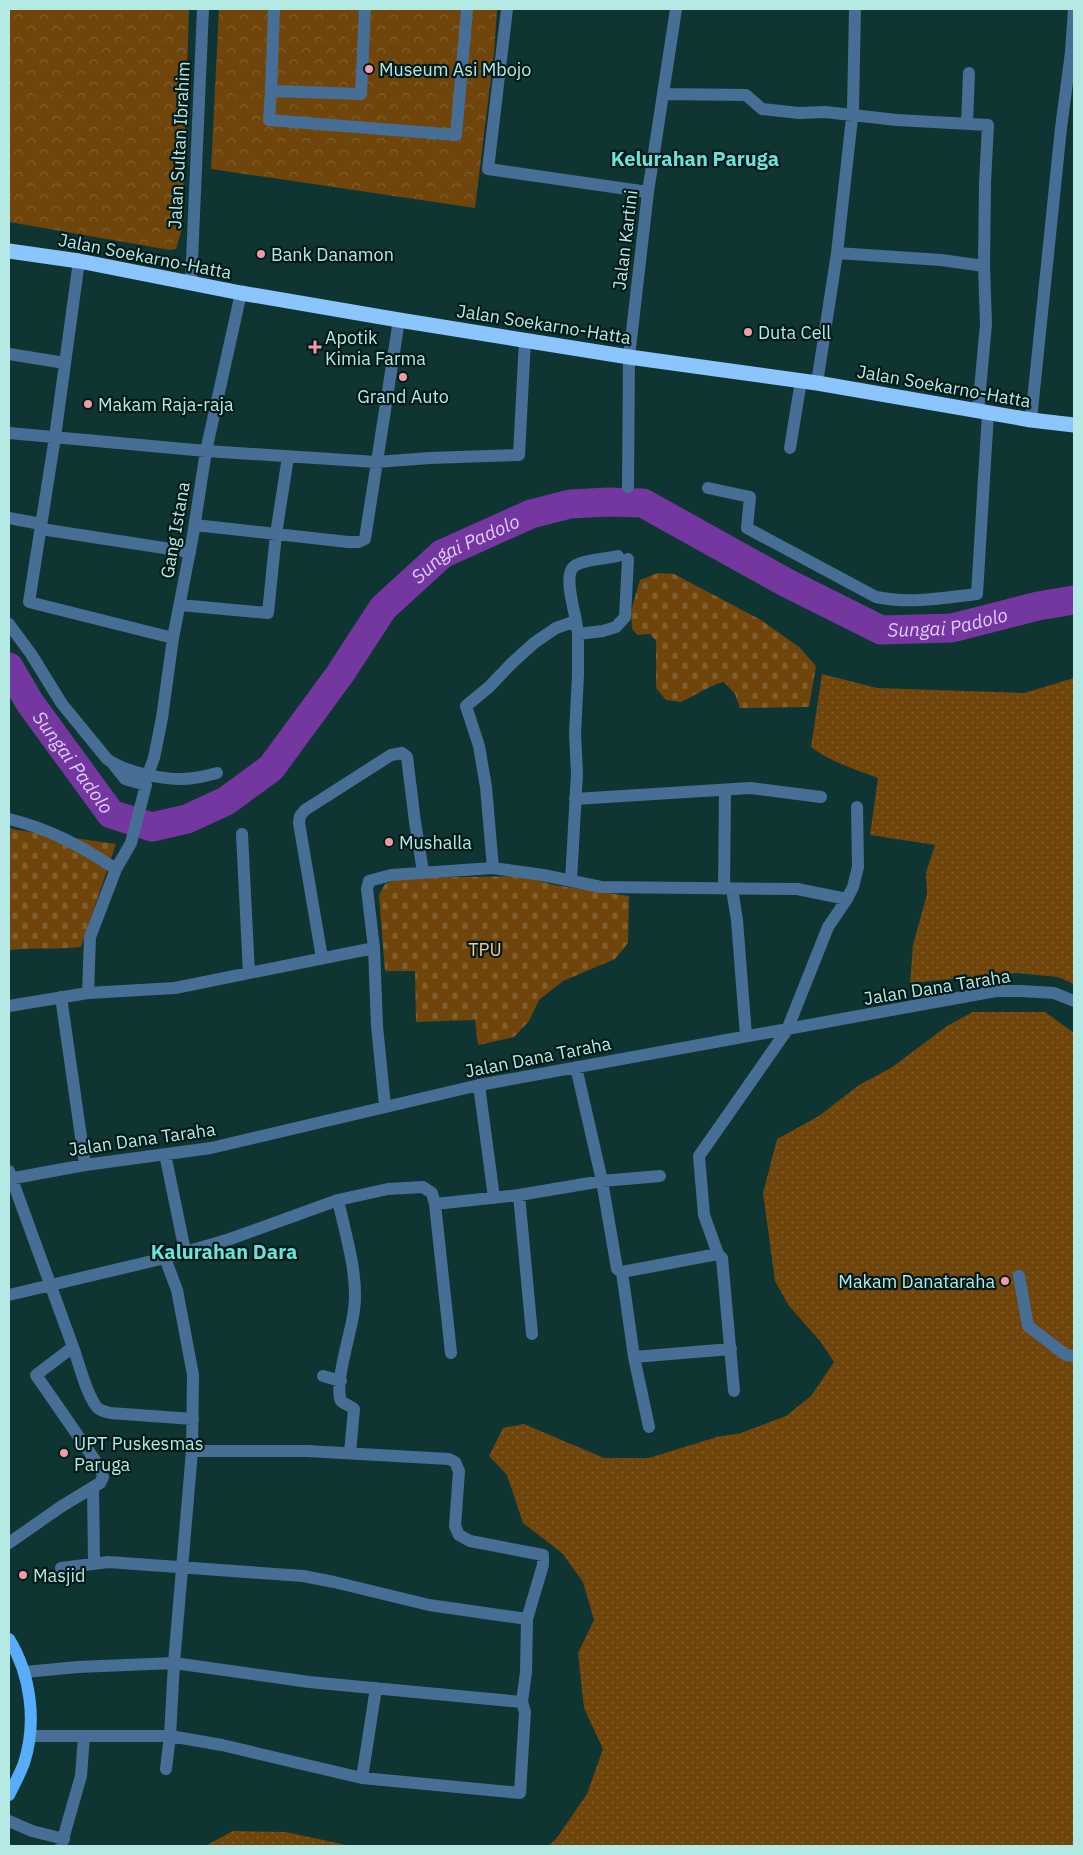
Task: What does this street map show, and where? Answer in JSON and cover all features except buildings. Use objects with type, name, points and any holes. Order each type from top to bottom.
[{"type":"highway","name":"Jalan Soekarno-Hatta","points":[[9,251],[79,261],[241,293],[399,320],[629,357],[818,383],[1031,420],[1074,425]]},
{"type":"main road","points":[[9,1639],[25,1672],[30,1703],[30,1736],[24,1764],[9,1795]]},
{"type":"street","name":"Jalan Sultan Ibrahim","points":[[191,283],[203,9]]},
{"type":"street","points":[[274,9],[269,120],[456,135],[466,9]]},
{"type":"street","points":[[271,91],[361,94],[365,9]]},
{"type":"street","points":[[507,9],[488,169],[648,192]]},
{"type":"street","name":"Jalan Kartini","points":[[628,487],[629,357],[648,192],[676,9]]},
{"type":"street","points":[[818,383],[837,253],[852,114],[855,9]]},
{"type":"street","points":[[1031,420],[1074,9]]},
{"type":"street","points":[[967,124],[969,73]]},
{"type":"street","points":[[663,94],[746,95],[762,109],[781,112],[825,112],[897,120],[988,125],[984,266],[986,324],[978,594],[928,601],[890,600],[876,597],[747,528],[750,497],[708,488]]},
{"type":"street","points":[[837,253],[940,260],[984,266]]},
{"type":"street","points":[[79,261],[30,602],[173,638]]},
{"type":"street","name":"Gang Istana","points":[[148,774],[154,758],[162,718],[173,638],[195,525],[206,451],[241,293]]},
{"type":"street","points":[[195,525],[348,542],[365,540],[399,320]]},
{"type":"street","points":[[9,433],[206,451],[376,462],[520,455],[525,340]]},
{"type":"street","points":[[9,354],[65,363]]},
{"type":"street","points":[[790,448],[801,381]]},
{"type":"street","points":[[180,604],[268,613],[276,534],[288,457]]},
{"type":"street","points":[[9,518],[41,526],[190,552]]},
{"type":"street","points":[[493,868],[486,787],[479,746],[466,706],[489,687],[534,643],[556,628],[577,627],[603,631],[616,627],[625,616],[623,558],[578,564],[571,570],[569,579],[577,627],[575,733],[578,773],[574,799],[570,880]]},
{"type":"street","points":[[9,624],[31,654],[62,704],[107,759],[125,779],[146,785],[131,843],[116,869],[90,937],[88,993]]},
{"type":"street","points":[[322,958],[299,823],[300,816],[306,810],[390,755],[402,753],[407,757],[423,872]]},
{"type":"street","points":[[113,764],[169,779],[192,779],[217,773]]},
{"type":"street","points":[[574,799],[750,788],[820,797]]},
{"type":"street","points":[[725,790],[728,889],[737,920],[746,1036]]},
{"type":"street","points":[[734,1391],[722,1258],[718,1254],[704,1215],[699,1156],[786,1030],[828,927],[848,899],[858,867],[858,808]]},
{"type":"street","points":[[9,819],[34,825],[79,845],[116,869]]},
{"type":"street","points":[[242,834],[249,973]]},
{"type":"street","points":[[385,1106],[377,1026],[374,948],[367,889],[369,881],[391,875],[493,868],[570,880],[601,887],[797,889],[848,899]]},
{"type":"street","points":[[9,1006],[88,993],[175,988],[374,948]]},
{"type":"street","name":"Jalan Dana Taraha","points":[[10,1176],[211,1148],[479,1085],[996,992],[1054,993],[1074,1001]]},
{"type":"street","points":[[61,997],[86,1165]]},
{"type":"street","points":[[576,1067],[602,1181],[617,1268],[622,1272],[634,1357],[649,1427]]},
{"type":"street","points":[[479,1085],[494,1198]]},
{"type":"street","points":[[165,1154],[185,1251]]},
{"type":"street","points":[[10,1176],[94,1404],[98,1409],[110,1414],[193,1419]]},
{"type":"street","points":[[436,1204],[519,1195],[602,1181],[660,1176]]},
{"type":"street","points":[[9,1295],[165,1258],[230,1239],[338,1200],[388,1189],[422,1187],[432,1194],[436,1204],[451,1353]]},
{"type":"street","points":[[519,1195],[532,1334]]},
{"type":"street","points":[[338,1200],[354,1276],[355,1308],[340,1381],[341,1401],[354,1409],[350,1453]]},
{"type":"street","points":[[622,1272],[718,1254]]},
{"type":"street","points":[[165,1258],[177,1290],[193,1375],[192,1452],[166,1769]]},
{"type":"street","points":[[1019,1276],[1028,1326],[1066,1355],[1074,1356]]},
{"type":"street","points":[[9,1543],[62,1506],[100,1483],[103,1477],[101,1468],[36,1374],[73,1347]]},
{"type":"street","points":[[634,1357],[731,1349]]},
{"type":"street","points":[[323,1376],[340,1381]]},
{"type":"street","points":[[30,1736],[170,1736],[222,1744],[362,1778],[520,1793],[525,1712],[522,1702],[526,1672],[527,1619],[543,1564],[543,1555],[470,1541],[459,1535],[455,1526],[459,1471],[455,1462],[449,1459],[350,1453],[192,1452]]},
{"type":"street","points":[[94,1487],[94,1564]]},
{"type":"street","points":[[61,1568],[108,1562],[303,1576],[428,1605],[527,1619]]},
{"type":"street","points":[[25,1672],[78,1667],[174,1663],[309,1682],[522,1702]]},
{"type":"street","points":[[362,1778],[376,1688]]},
{"type":"street","points":[[9,1821],[63,1843],[81,1776],[84,1736]]},
{"type":"green space","points":[[9,9],[189,9],[182,228],[176,249],[170,250],[9,222]]},
{"type":"green space","points":[[219,9],[497,9],[494,53],[475,208],[211,169]]},
{"type":"green space","points":[[658,573],[674,574],[761,620],[799,647],[816,666],[809,707],[740,708],[735,694],[724,682],[716,684],[681,702],[666,700],[656,688],[656,641],[650,634],[638,635],[632,629],[631,611],[640,580]]},
{"type":"green space","points":[[822,674],[877,688],[1024,693],[1074,678],[1074,984],[1058,977],[1017,973],[910,983],[913,945],[927,894],[926,873],[935,845],[870,835],[878,778],[835,761],[811,747]]},
{"type":"green space","points":[[9,828],[116,844],[81,947],[9,950]]},
{"type":"green space","name":"TPU","points":[[525,876],[554,885],[629,896],[628,943],[615,959],[563,981],[539,1000],[529,1021],[514,1037],[478,1045],[475,1020],[416,1022],[415,971],[385,971],[379,895],[385,884],[400,878]]},
{"type":"green space","points":[[973,1012],[1045,1012],[1074,1033],[1074,1846],[548,1846],[556,1839],[587,1794],[603,1749],[584,1708],[578,1653],[594,1620],[583,1582],[562,1553],[523,1523],[507,1475],[489,1456],[503,1428],[524,1424],[604,1458],[649,1458],[717,1437],[741,1433],[786,1416],[811,1396],[834,1362],[820,1341],[789,1306],[775,1281],[763,1193],[777,1139],[819,1116],[859,1085],[891,1068],[947,1026]]},
{"type":"green space","points":[[233,1831],[286,1832],[351,1846],[205,1846]]},
{"type":"waterway","name":"Sungai Padolo","points":[[9,667],[30,703],[111,814],[152,827],[187,819],[226,801],[271,768],[340,674],[383,608],[442,554],[531,514],[570,504],[643,503],[785,582],[881,630],[952,628],[1038,606],[1074,600]]},
{"type":"place","name":"Museum Asi Mbojo","points":[[369,69]]},
{"type":"place","name":"Bank Danamon","points":[[261,254]]},
{"type":"place","name":"Duta Cell","points":[[748,332]]},
{"type":"place","name":"Apotik Kimia Farma","points":[[315,347]]},
{"type":"place","name":"Grand Auto","points":[[403,377]]},
{"type":"place","name":"Makam Raja-raja","points":[[88,404]]},
{"type":"place","name":"Mushalla","points":[[389,842]]},
{"type":"place","name":"Makam Danataraha","points":[[1005,1281]]},
{"type":"place","name":"UPT Puskesmas Paruga","points":[[64,1453]]},
{"type":"place","name":"Masjid","points":[[23,1575]]},
{"type":"district","name":"Kelurahan Paruga","points":[[695,158]]},
{"type":"district","name":"Kalurahan Dara","points":[[224,1251]]}]
